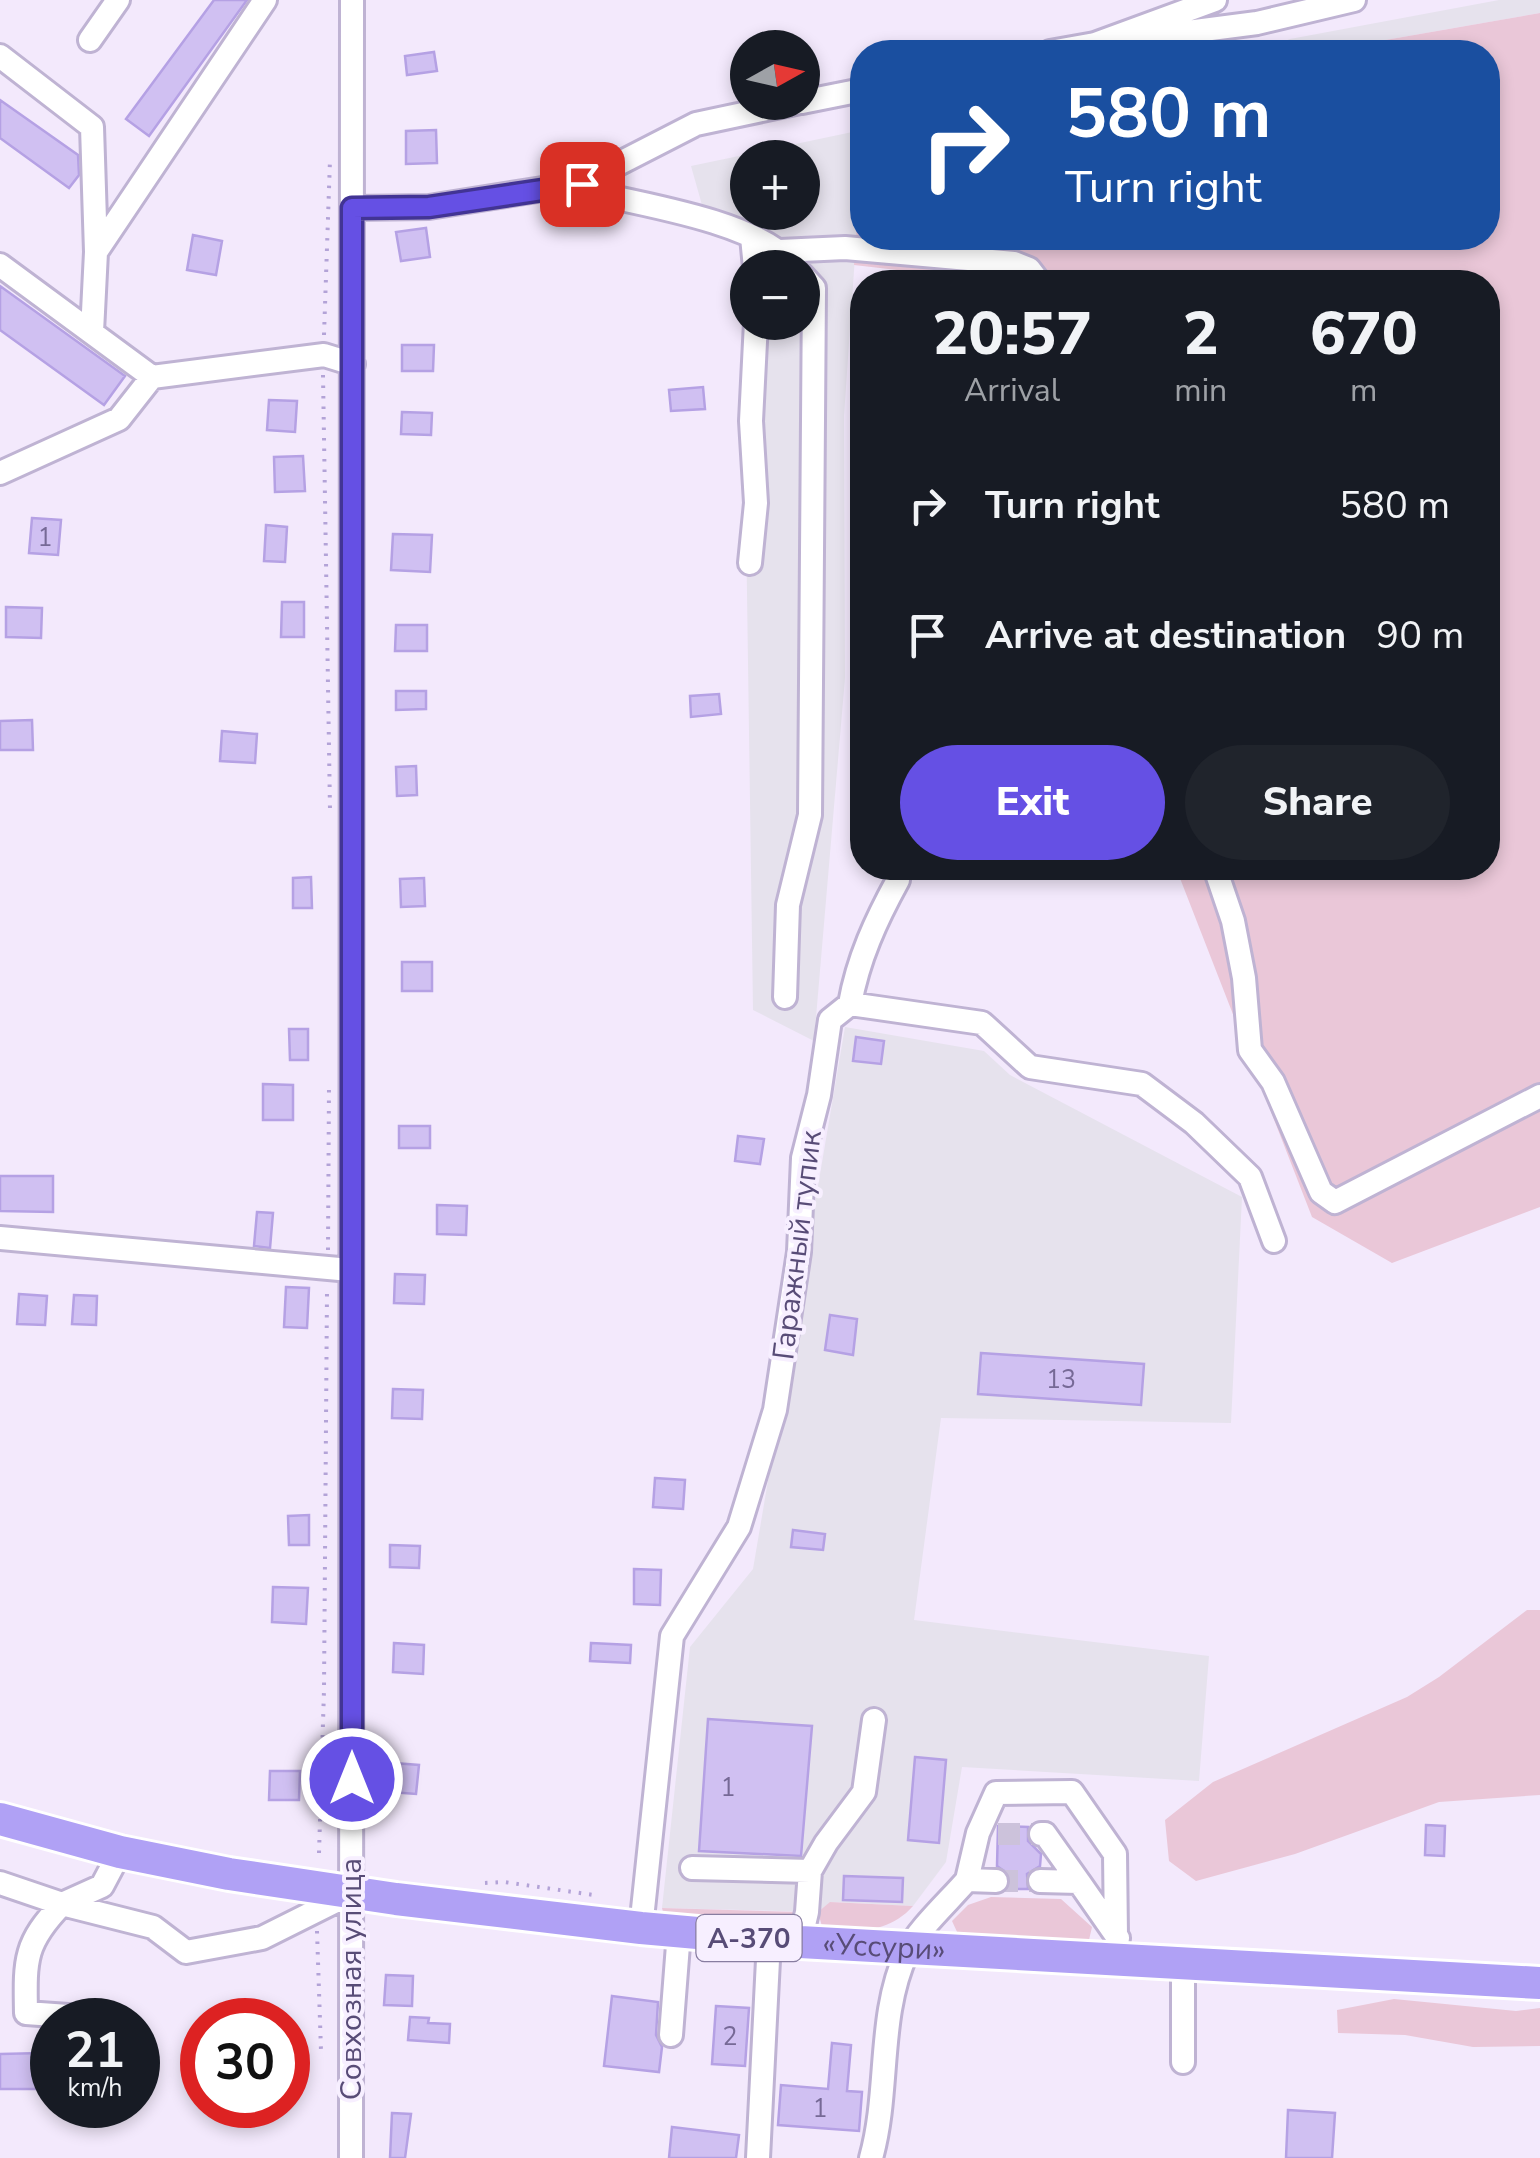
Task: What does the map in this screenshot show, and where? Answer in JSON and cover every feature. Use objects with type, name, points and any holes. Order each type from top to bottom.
[{"type":"highway","name":"«Уссури»","points":[[0,1820],[120,1852],[229,1874],[641,1928],[908,1949],[1540,1983]]},
{"type":"street","points":[[90,40],[118,0]]},
{"type":"street","points":[[96,252],[265,0]]},
{"type":"street","name":"Совхозная улица","points":[[350,2158],[352,0]]},
{"type":"street","points":[[1106,40],[1215,0]]},
{"type":"street","points":[[1126,40],[1257,23],[1354,0]]},
{"type":"street","points":[[0,56],[92,127],[96,252],[92,332]]},
{"type":"street","points":[[820,98],[850,92]]},
{"type":"street","points":[[352,208],[429,207],[582,184],[696,124],[730,117]]},
{"type":"street","points":[[563,186],[686,215],[752,237],[773,250]]},
{"type":"street","points":[[752,237],[753,250]]},
{"type":"street","points":[[820,253],[850,248]]},
{"type":"street","points":[[866,250],[1014,264],[1029,270]]},
{"type":"street","points":[[0,265],[152,378]]},
{"type":"street","points":[[750,563],[756,503],[750,420],[755,340]]},
{"type":"street","points":[[785,998],[788,905],[810,814],[814,340]]},
{"type":"street","points":[[0,473],[118,420],[152,378],[324,354],[354,364]]},
{"type":"street","name":"Гаражный тупик","points":[[641,1928],[672,1636],[739,1528],[775,1410],[799,1252],[803,1158],[830,1020],[850,1004],[855,975],[875,922],[898,880]]},
{"type":"street","points":[[1219,880],[1234,920],[1250,1050],[1273,1082],[1321,1192],[1335,1202],[1540,1096]]},
{"type":"street","points":[[850,1004],[982,1023],[1030,1067],[1142,1084],[1194,1123],[1250,1177],[1274,1242]]},
{"type":"street","points":[[0,1238],[350,1270]]},
{"type":"street","points":[[758,2158],[785,1941],[807,1912],[810,1871],[826,1842],[864,1792],[874,1720]]},
{"type":"street","points":[[871,2158],[877,2136],[888,2021],[908,1949],[967,1880],[988,1834],[996,1793],[1072,1792],[1116,1854],[1116,1936]]},
{"type":"street","points":[[1041,1834],[1045,1834],[1116,1936],[1147,1962]]},
{"type":"street","points":[[30,2013],[26,2013],[26,1968],[37,1929],[62,1904],[102,1886],[120,1852]]},
{"type":"street","points":[[692,1868],[810,1871]]},
{"type":"street","points":[[967,1880],[996,1880]]},
{"type":"street","points":[[1040,1881],[1079,1882]]},
{"type":"street","points":[[0,1883],[62,1904],[153,1927],[186,1952],[262,1938],[352,1892]]},
{"type":"street","points":[[671,2035],[679,1932]]},
{"type":"street","points":[[1183,1964],[1183,2062]]},
{"type":"path","points":[[330,154],[321,421],[327,538],[330,822]]},
{"type":"path","points":[[328,1256],[330,1082]]},
{"type":"path","points":[[318,1853],[324,1690],[327,1291]]},
{"type":"path","points":[[315,1922],[320,1944],[321,2051]]},
{"type":"shaded area","points":[[1499,0],[1540,0],[1540,13],[1385,40],[1290,39]]},
{"type":"shaded area","points":[[1540,13],[1540,1207],[1392,1263],[1312,1217],[1181,880],[1500,880],[1500,270],[897,270],[854,265],[855,250],[1500,250],[1500,40],[1385,40]]},
{"type":"shaded area","points":[[850,133],[850,250],[855,250],[854,270],[850,270],[844,416],[845,678],[814,1041],[753,1010],[743,340],[820,340],[820,250],[742,250],[742,245],[702,205],[691,166],[730,158],[730,230],[820,230],[820,140],[814,140]]},
{"type":"shaded area","points":[[845,1027],[984,1051],[1010,1075],[1242,1197],[1231,1423],[941,1418],[914,1620],[1209,1656],[1199,1781],[962,1767],[946,1862],[913,1906],[831,1902],[818,1912],[662,1908],[690,1647],[753,1569]]},
{"type":"shaded area","points":[[1527,1610],[1540,1610],[1540,1795],[1439,1802],[1295,1854],[1196,1881],[1169,1861],[1165,1820],[1213,1782],[1407,1697]]},
{"type":"shaded area","points":[[991,1897],[1061,1899],[1092,1927],[1089,1940],[1063,1952],[973,1946],[958,1934],[952,1921],[968,1905]]},
{"type":"shaded area","points":[[830,1902],[913,1906],[883,1926],[823,1930],[818,1912]]},
{"type":"shaded area","points":[[662,1908],[800,1912],[781,1931],[664,1916]]},
{"type":"shaded area","points":[[1394,1999],[1516,2011],[1540,2008],[1540,2046],[1473,2047],[1405,2035],[1338,2033],[1337,2010]]},
{"type":"building","points":[[214,0],[247,0],[149,136],[126,119]]},
{"type":"building","points":[[434,52],[437,71],[407,75],[405,56]]},
{"type":"building","points":[[0,100],[78,155],[79,175],[69,188],[0,138]]},
{"type":"building","points":[[436,130],[437,163],[406,164],[406,131]]},
{"type":"building","points":[[426,228],[430,257],[401,261],[396,232]]},
{"type":"building","points":[[193,235],[222,241],[216,275],[187,270]]},
{"type":"building","points":[[0,286],[125,376],[104,405],[0,330]]},
{"type":"building","points":[[402,345],[434,345],[433,371],[402,371]]},
{"type":"building","points":[[703,387],[705,409],[671,411],[669,390]]},
{"type":"building","points":[[269,400],[297,401],[295,432],[267,430]]},
{"type":"building","points":[[402,412],[432,413],[431,435],[401,434]]},
{"type":"building","points":[[303,456],[305,491],[275,492],[274,457]]},
{"type":"building","points":[[32,518],[61,520],[58,555],[29,553]]},
{"type":"building","points":[[266,525],[287,527],[285,562],[264,561]]},
{"type":"building","points":[[393,534],[432,535],[430,572],[391,570]]},
{"type":"building","points":[[282,602],[304,602],[304,637],[281,637]]},
{"type":"building","points":[[6,607],[42,608],[41,638],[6,637]]},
{"type":"building","points":[[396,625],[427,625],[427,651],[395,651]]},
{"type":"building","points":[[396,691],[426,691],[426,709],[396,710]]},
{"type":"building","points":[[719,694],[721,714],[691,717],[690,696]]},
{"type":"building","points":[[32,720],[33,750],[0,750],[0,721]]},
{"type":"building","points":[[222,731],[257,734],[255,763],[220,761]]},
{"type":"building","points":[[416,766],[417,795],[397,796],[396,767]]},
{"type":"building","points":[[311,877],[312,908],[293,908],[293,878]]},
{"type":"building","points":[[424,878],[425,906],[401,907],[400,879]]},
{"type":"building","points":[[402,962],[432,962],[432,991],[402,991]]},
{"type":"building","points":[[289,1029],[308,1029],[308,1060],[290,1060]]},
{"type":"building","points":[[856,1037],[884,1041],[881,1064],[853,1061]]},
{"type":"building","points":[[263,1084],[293,1085],[293,1120],[263,1120]]},
{"type":"building","points":[[399,1126],[430,1126],[430,1148],[399,1148]]},
{"type":"building","points":[[738,1136],[764,1139],[760,1164],[735,1161]]},
{"type":"building","points":[[0,1176],[53,1176],[53,1212],[0,1211]]},
{"type":"building","points":[[437,1205],[467,1206],[466,1235],[437,1234]]},
{"type":"building","points":[[257,1212],[273,1213],[270,1248],[254,1246]]},
{"type":"building","points":[[395,1274],[425,1275],[424,1304],[394,1303]]},
{"type":"building","points":[[286,1287],[309,1288],[307,1328],[284,1327]]},
{"type":"building","points":[[19,1294],[47,1296],[45,1325],[17,1324]]},
{"type":"building","points":[[74,1295],[97,1296],[96,1325],[72,1324]]},
{"type":"building","points":[[830,1315],[857,1319],[853,1355],[825,1350]]},
{"type":"building","points":[[981,1353],[1144,1364],[1141,1405],[978,1394]]},
{"type":"building","points":[[393,1389],[423,1390],[422,1419],[392,1418]]},
{"type":"building","points":[[655,1478],[685,1480],[683,1509],[653,1507]]},
{"type":"building","points":[[309,1515],[309,1545],[289,1545],[288,1516]]},
{"type":"building","points":[[793,1530],[825,1534],[823,1550],[791,1547]]},
{"type":"building","points":[[390,1545],[420,1546],[419,1568],[390,1567]]},
{"type":"building","points":[[634,1569],[661,1570],[660,1605],[634,1604]]},
{"type":"building","points":[[273,1587],[308,1588],[306,1624],[272,1622]]},
{"type":"building","points":[[394,1643],[424,1645],[423,1674],[393,1672]]},
{"type":"building","points":[[591,1643],[631,1645],[630,1663],[590,1661]]},
{"type":"building","points":[[708,1719],[812,1726],[801,1856],[699,1851]]},
{"type":"building","points":[[915,1757],[946,1760],[939,1843],[908,1840]]},
{"type":"building","points":[[394,1763],[419,1765],[416,1794],[391,1792]]},
{"type":"building","points":[[270,1771],[300,1771],[299,1800],[269,1800]]},
{"type":"building","points":[[1426,1825],[1445,1826],[1444,1856],[1425,1855]]},
{"type":"building","points":[[998,1826],[1028,1827],[1028,1841],[1041,1854],[1040,1866],[1027,1874],[1028,1889],[1009,1889],[1010,1875],[997,1866]]},
{"type":"building","points":[[844,1876],[903,1878],[902,1902],[843,1900]]},
{"type":"building","points":[[386,1975],[413,1976],[412,2006],[384,2005]]},
{"type":"building","points":[[612,1996],[658,2002],[656,2035],[662,2047],[659,2072],[604,2066]]},
{"type":"building","points":[[716,2006],[749,2008],[745,2066],[712,2064]]},
{"type":"building","points":[[410,2017],[450,2024],[449,2043],[408,2040]]},
{"type":"building","points":[[832,2043],[851,2045],[847,2091],[862,2092],[859,2131],[778,2125],[781,2085],[828,2089]]},
{"type":"building","points":[[30,2053],[30,2089],[0,2089],[0,2054]]},
{"type":"building","points":[[1288,2110],[1335,2113],[1332,2158],[1286,2158]]},
{"type":"building","points":[[392,2113],[411,2114],[405,2158],[390,2158]]},
{"type":"building","points":[[672,2127],[739,2135],[736,2158],[669,2158]]},
{"type":"tunnel","points":[[998,1834],[1041,1834]]},
{"type":"tunnel","points":[[996,1881],[1040,1881]]},
{"type":"route","points":[[352,1779],[352,208],[429,207],[582,184]]}]
